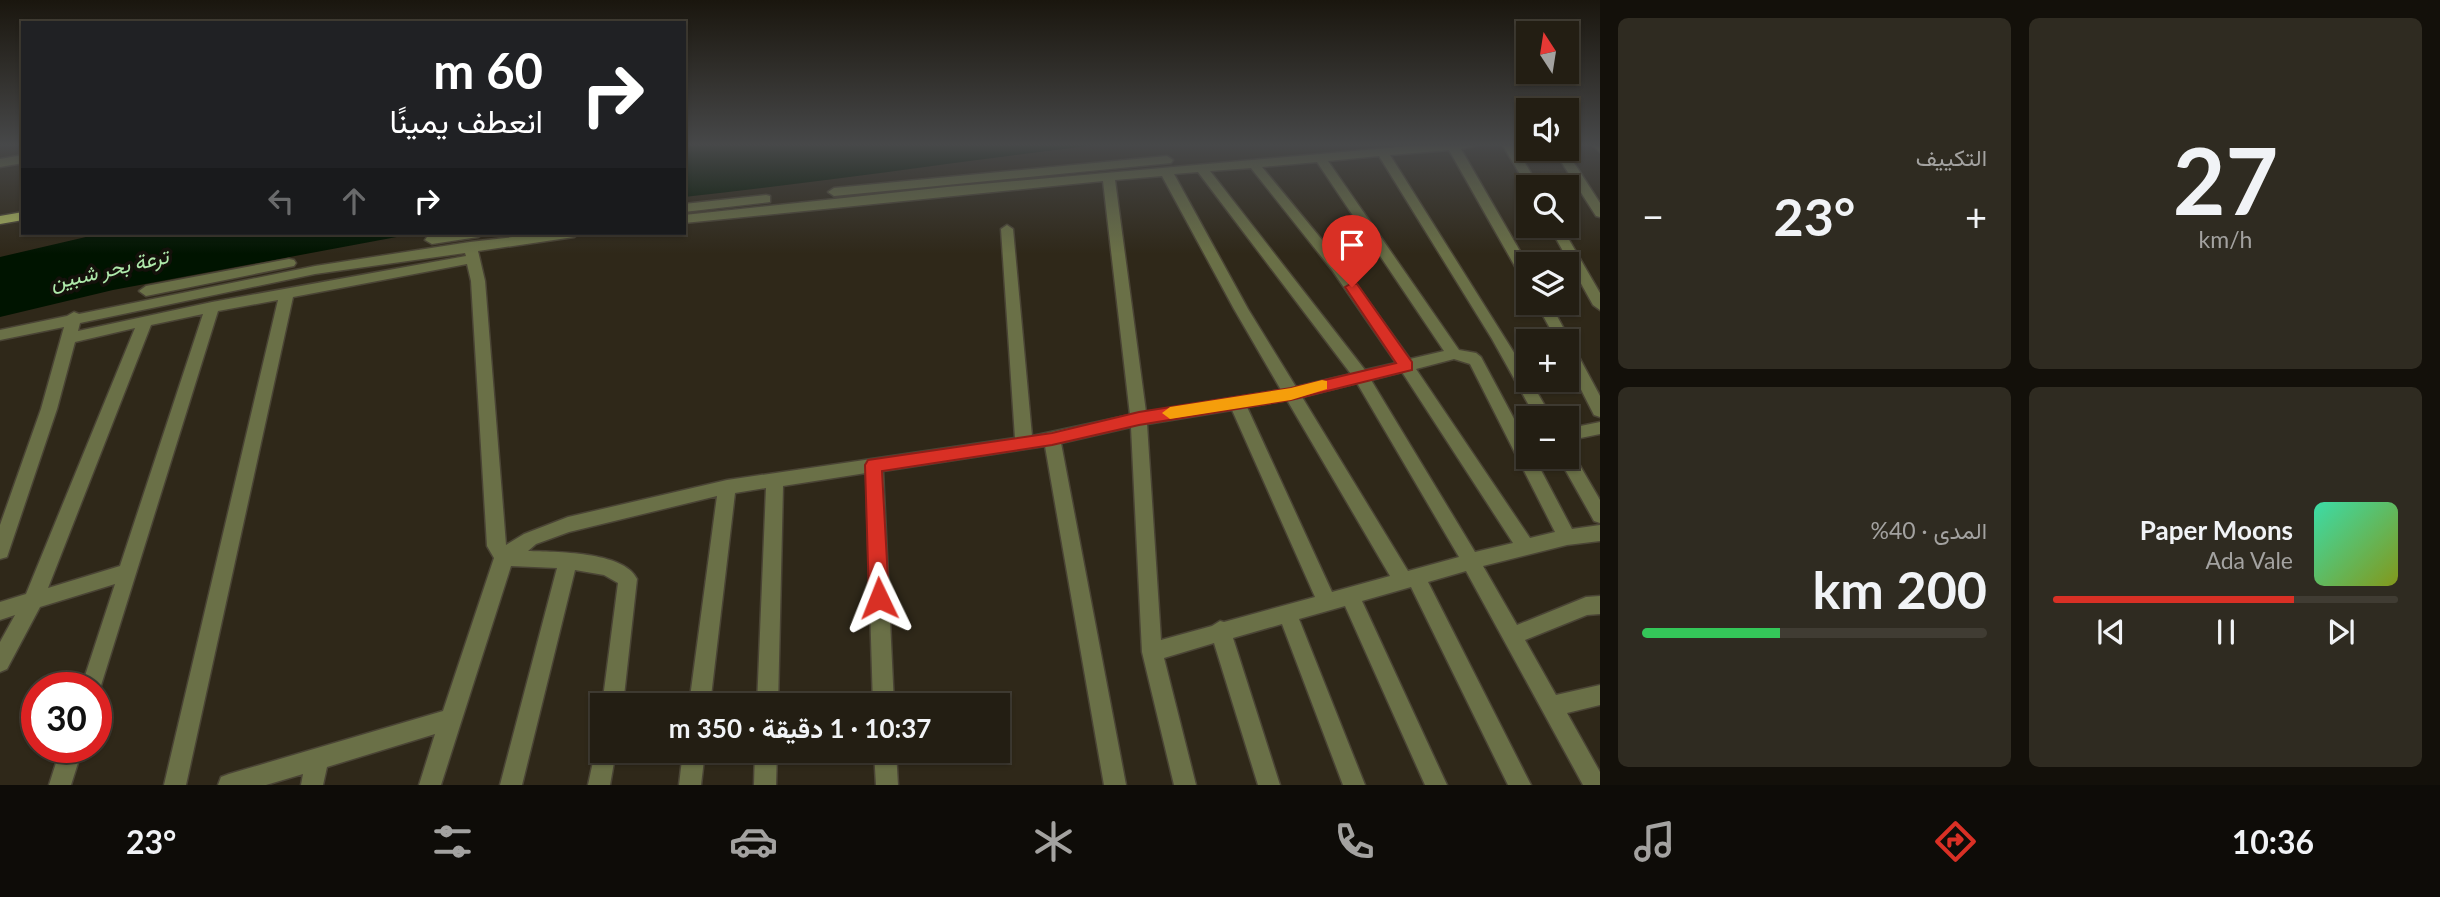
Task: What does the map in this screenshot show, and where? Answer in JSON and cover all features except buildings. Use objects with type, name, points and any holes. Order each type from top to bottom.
[{"type":"main road","points":[[0,220],[21,216]]},
{"type":"street","points":[[686,208],[936,181]]},
{"type":"street","points":[[686,219],[1073,181]]},
{"type":"street","points":[[1110,181],[1139,419],[1152,652],[1185,785]]},
{"type":"street","points":[[1171,181],[1291,394],[1409,578],[1520,785]]},
{"type":"street","points":[[1211,181],[1360,375],[1445,515],[1468,562],[1595,785]]},
{"type":"street","points":[[1267,181],[1337,267],[1526,547]]},
{"type":"street","points":[[1337,181],[1454,354]]},
{"type":"street","points":[[1401,181],[1499,338],[1537,406]]},
{"type":"street","points":[[1473,181],[1516,256]]},
{"type":"street","points":[[1579,181],[1600,213]]},
{"type":"street","points":[[1007,229],[1024,442]]},
{"type":"street","points":[[0,324],[188,282],[558,235]]},
{"type":"street","points":[[1562,238],[1600,304]]},
{"type":"street","points":[[69,338],[287,293],[473,246]]},
{"type":"street","points":[[0,335],[74,317],[315,270],[473,246]]},
{"type":"street","points":[[473,246],[478,281],[493,534],[496,546],[504,557],[602,567],[622,573],[628,579],[614,693]]},
{"type":"street","points":[[175,785],[287,293]]},
{"type":"street","points":[[96,672],[212,307]]},
{"type":"street","points":[[0,551],[21,494],[74,317]]},
{"type":"street","points":[[0,662],[33,601],[146,320]]},
{"type":"street","points":[[429,785],[504,557],[530,539],[568,525],[727,487],[1052,439],[1139,419],[1291,394],[1454,354],[1471,357],[1479,365],[1567,537]]},
{"type":"street","points":[[1579,370],[1600,411]]},
{"type":"street","points":[[1237,402],[1326,601]]},
{"type":"street","points":[[1579,432],[1600,428]]},
{"type":"street","points":[[1052,439],[1115,785]]},
{"type":"street","points":[[874,465],[884,693]]},
{"type":"street","points":[[1573,469],[1600,516]]},
{"type":"street","points":[[768,693],[775,480]]},
{"type":"street","points":[[701,693],[727,487]]},
{"type":"street","points":[[1152,652],[1220,630],[1468,562],[1567,537],[1600,533]]},
{"type":"street","points":[[511,785],[568,562]]},
{"type":"street","points":[[0,611],[127,572]]},
{"type":"street","points":[[1349,594],[1436,785]]},
{"type":"street","points":[[1511,637],[1586,606],[1600,605]]},
{"type":"street","points":[[1287,612],[1354,785]]},
{"type":"street","points":[[1220,630],[1269,785]]},
{"type":"street","points":[[1550,706],[1600,695]]},
{"type":"street","points":[[229,785],[451,719]]},
{"type":"street","points":[[312,785],[317,760]]},
{"type":"street","points":[[61,785],[67,763]]},
{"type":"street","points":[[599,785],[603,763]]},
{"type":"street","points":[[690,785],[693,763]]},
{"type":"street","points":[[765,785],[766,763]]},
{"type":"street","points":[[886,763],[887,785]]},
{"type":"water","points":[[686,181],[823,181],[686,197]]},
{"type":"water","name":"ترعة بحر شبين","points":[[94,235],[407,235],[113,290],[0,317],[0,257]]},
{"type":"slow traffic","points":[[1170,413],[1291,394],[1322,385]]},
{"type":"route","points":[[879,598],[874,465],[1052,439],[1139,419],[1291,394],[1360,375],[1406,366],[1352,287]]}]
